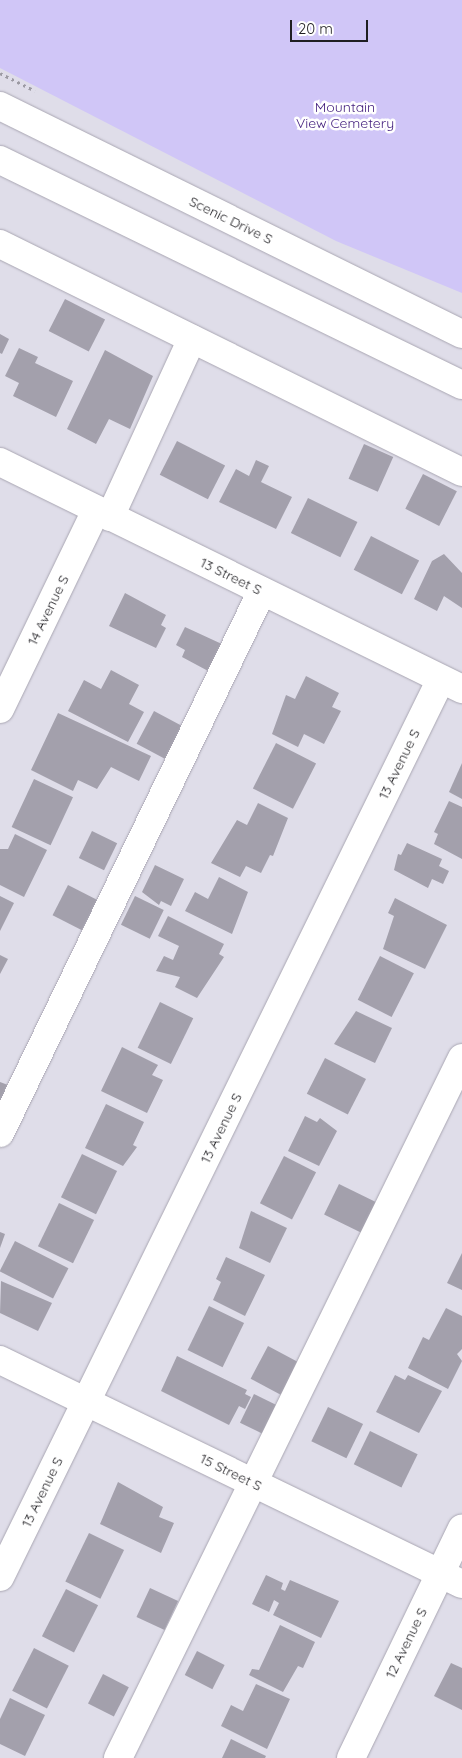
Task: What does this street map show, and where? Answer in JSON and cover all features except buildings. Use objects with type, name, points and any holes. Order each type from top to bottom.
[{"type":"street","name":"Scenic Drive S","points":[[0,106],[462,334]]},
{"type":"street","points":[[0,160],[462,385]]},
{"type":"street","points":[[0,244],[462,472]]},
{"type":"street","name":"14 Avenue S","points":[[0,709],[6,680],[103,513],[192,339]]},
{"type":"street","name":"13 Street S","points":[[0,462],[451,684]]},
{"type":"street","points":[[0,1132],[262,591]]},
{"type":"street","name":"13 Avenue S","points":[[0,1577],[86,1403],[451,684]]},
{"type":"street","points":[[118,1758],[462,1058]]},
{"type":"street","name":"15 Street S","points":[[0,1360],[451,1578]]},
{"type":"street","name":"12 Avenue S","points":[[357,1756],[451,1578],[462,1528]]},
{"type":"green space","name":"Mountain View Cemetery","points":[[0,0],[462,0],[462,293],[336,241],[0,68]]}]
